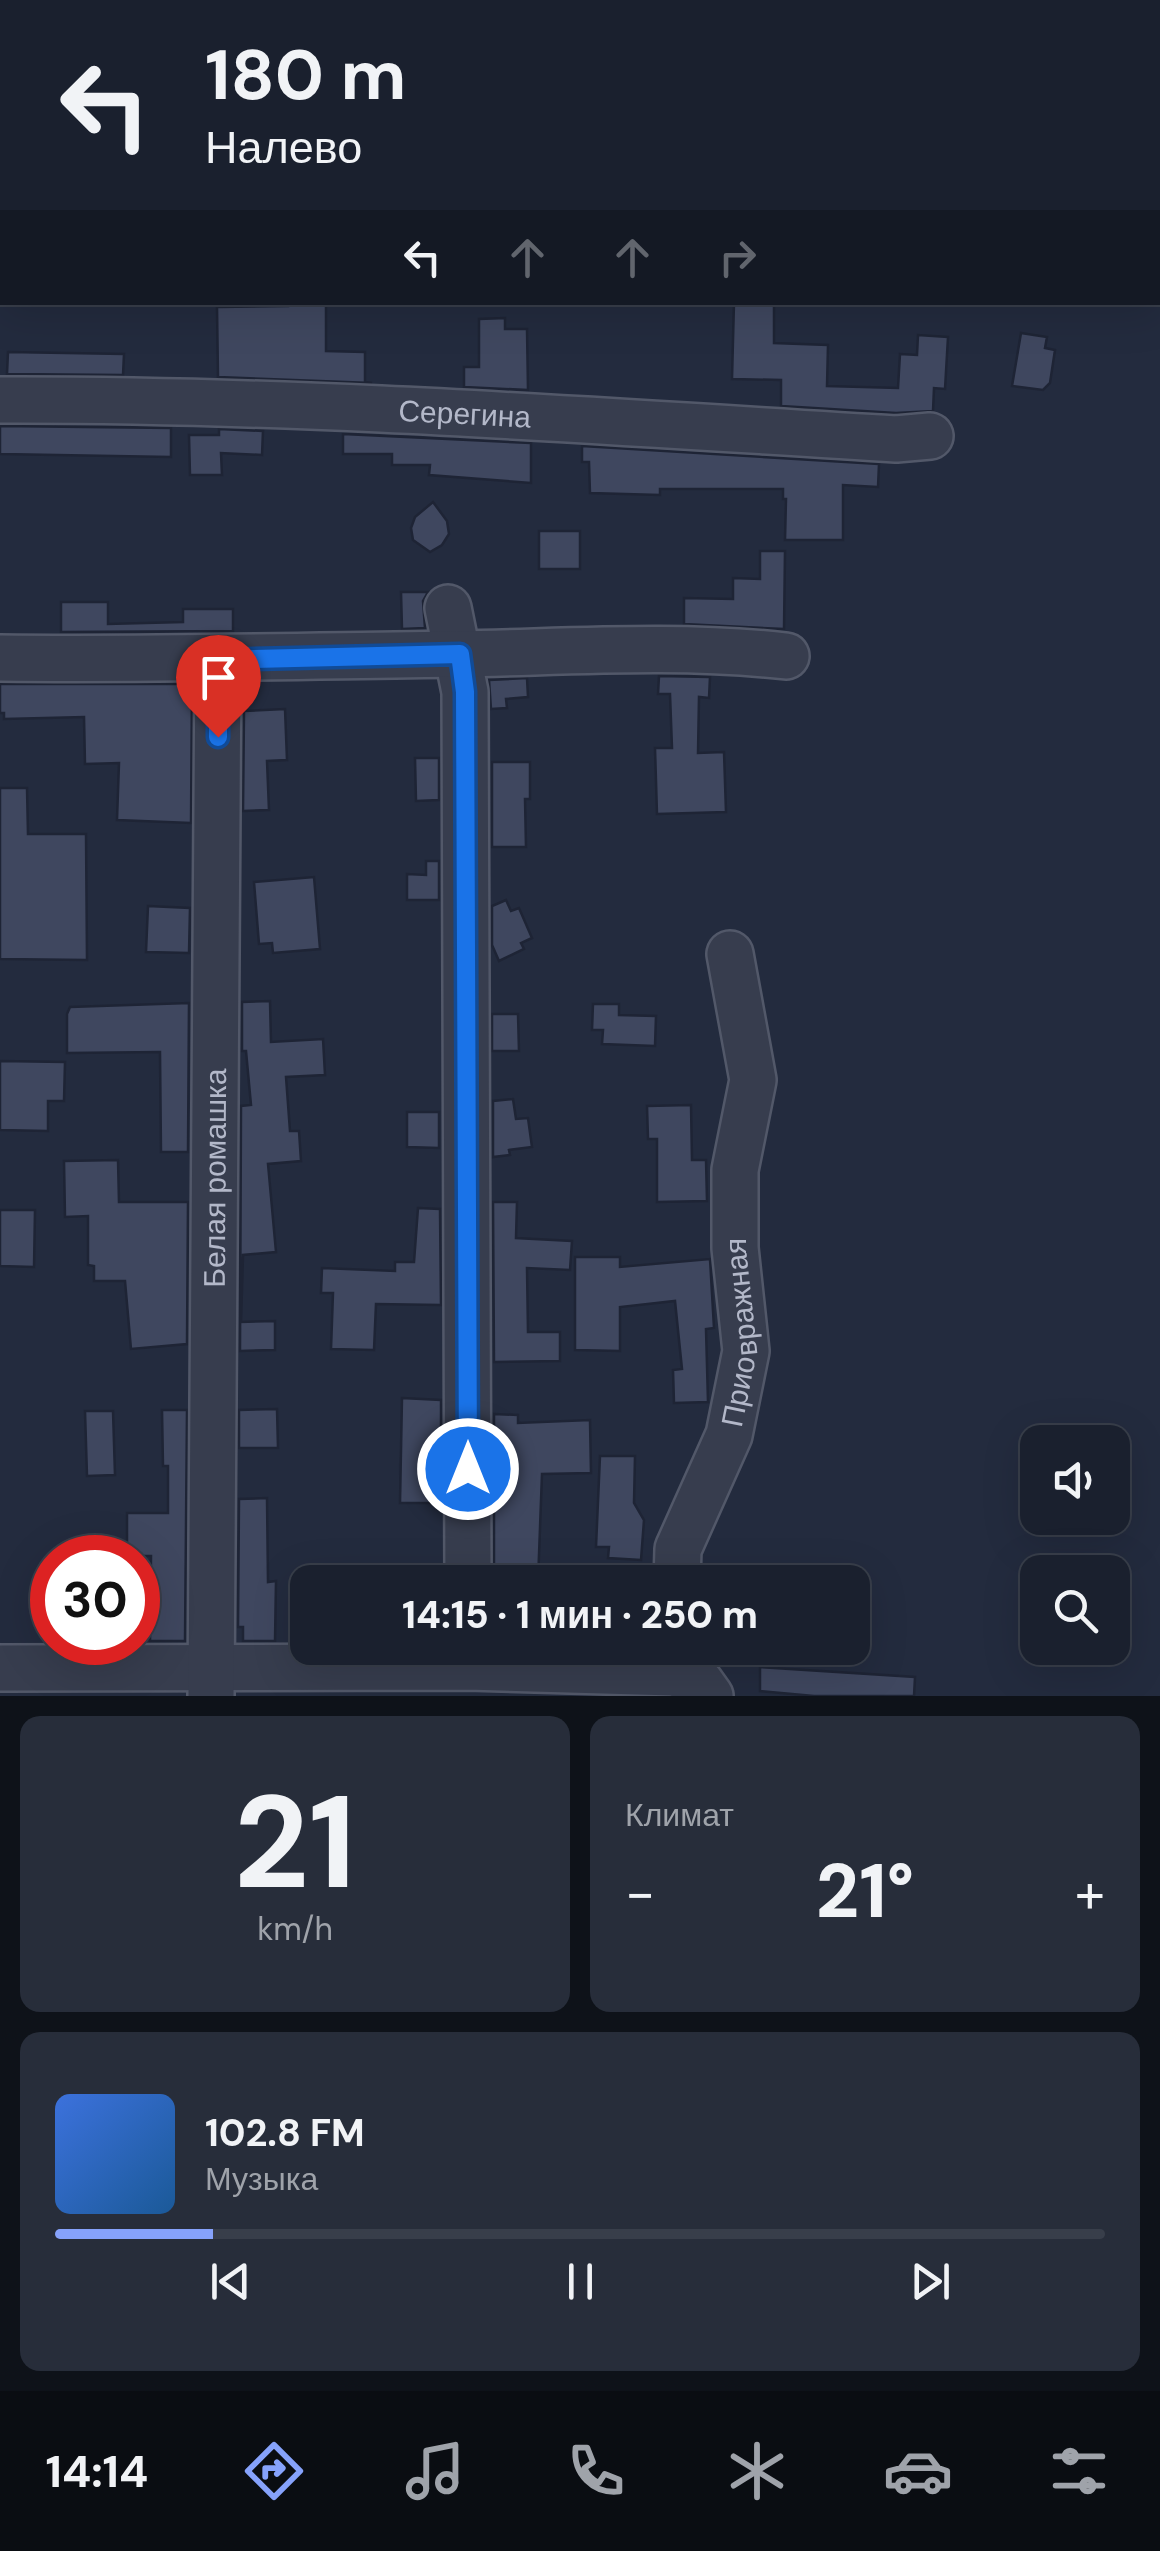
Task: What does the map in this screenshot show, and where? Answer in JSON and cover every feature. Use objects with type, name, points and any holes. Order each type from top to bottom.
[{"type":"street","name":"Серегина","points":[[0,400],[387,408],[896,438],[930,436]]},
{"type":"street","points":[[448,608],[465,692],[468,1565]]},
{"type":"street","points":[[0,658],[218,660],[652,648],[786,656]]},
{"type":"street","name":"Белая ромашка","points":[[211,1682],[218,660]]},
{"type":"street","name":"Приовражная","points":[[678,1565],[678,1549],[729,1435],[746,1350],[734,1248],[735,1170],[753,1080],[730,954]]},
{"type":"street","points":[[0,1668],[211,1682],[468,1670],[687,1672]]},
{"type":"building","points":[[326,305],[326,351],[365,352],[365,382],[372,383],[218,377],[217,307]]},
{"type":"building","points":[[734,305],[774,305],[774,343],[828,345],[827,386],[898,388],[900,354],[917,355],[918,335],[948,337],[945,389],[934,388],[933,411],[896,413],[781,406],[781,380],[732,379]]},
{"type":"building","points":[[505,318],[505,329],[527,329],[528,390],[464,387],[464,367],[479,367],[479,319]]},
{"type":"building","points":[[1021,333],[1047,337],[1045,348],[1055,350],[1050,383],[1043,390],[1012,386]]},
{"type":"building","points":[[8,352],[124,354],[123,375],[7,374]]},
{"type":"building","points":[[0,426],[171,428],[171,457],[0,454]]},
{"type":"building","points":[[219,429],[263,431],[262,455],[221,453],[222,475],[190,475],[189,435],[219,435]]},
{"type":"building","points":[[343,434],[531,443],[531,483],[429,475],[430,465],[392,465],[392,454],[343,454]]},
{"type":"building","points":[[582,446],[879,464],[878,487],[843,485],[843,540],[785,540],[783,489],[660,489],[660,495],[590,493],[589,462],[582,462]]},
{"type":"building","points":[[433,502],[447,521],[449,534],[442,545],[430,552],[413,540],[411,528],[415,517]]},
{"type":"building","points":[[539,531],[580,531],[580,569],[539,569]]},
{"type":"building","points":[[760,551],[785,551],[784,629],[684,624],[684,598],[733,599],[733,578],[760,579]]},
{"type":"building","points":[[401,592],[428,592],[423,601],[425,628],[402,629]]},
{"type":"building","points":[[61,602],[108,602],[108,624],[183,622],[183,609],[233,609],[233,631],[61,632]]},
{"type":"building","points":[[659,676],[710,677],[709,698],[699,697],[698,753],[724,752],[726,812],[657,814],[655,748],[672,748],[670,694],[658,694]]},
{"type":"building","points":[[527,678],[528,697],[506,699],[507,708],[491,709],[489,680]]},
{"type":"building","points":[[0,684],[192,684],[191,823],[117,820],[119,763],[85,764],[84,717],[4,719],[4,713],[0,713]]},
{"type":"building","points":[[285,709],[287,760],[267,761],[269,810],[243,811],[244,711]]},
{"type":"building","points":[[415,758],[439,758],[439,800],[416,801]]},
{"type":"building","points":[[492,762],[530,762],[530,799],[525,799],[526,847],[492,847]]},
{"type":"building","points":[[0,788],[27,788],[28,834],[86,834],[87,960],[0,959]]},
{"type":"building","points":[[426,861],[439,861],[439,900],[407,900],[407,874],[426,875]]},
{"type":"building","points":[[314,877],[320,949],[273,953],[272,943],[259,944],[254,882]]},
{"type":"building","points":[[506,900],[511,911],[519,908],[532,938],[521,943],[524,949],[499,961],[492,945],[492,906]]},
{"type":"building","points":[[148,906],[190,908],[189,953],[146,952]]},
{"type":"building","points":[[270,1001],[271,1042],[323,1039],[325,1075],[286,1077],[290,1131],[299,1131],[301,1161],[268,1164],[276,1252],[243,1255],[241,1322],[275,1321],[275,1350],[240,1351],[241,1106],[251,1105],[246,1051],[242,1051],[242,1002]]},
{"type":"building","points":[[189,1003],[188,1152],[161,1152],[160,1052],[67,1053],[67,1014],[70,1007]]},
{"type":"building","points":[[593,1004],[619,1004],[619,1015],[656,1016],[655,1046],[602,1044],[603,1030],[592,1030]]},
{"type":"building","points":[[492,1014],[518,1014],[519,1051],[492,1051]]},
{"type":"building","points":[[0,1061],[65,1062],[64,1101],[48,1101],[48,1131],[0,1130]]},
{"type":"building","points":[[513,1099],[516,1119],[528,1118],[532,1147],[493,1157],[493,1101]]},
{"type":"building","points":[[691,1105],[692,1160],[706,1160],[707,1201],[657,1202],[657,1139],[648,1139],[647,1106]]},
{"type":"building","points":[[407,1112],[439,1112],[439,1148],[407,1147]]},
{"type":"building","points":[[118,1160],[119,1202],[188,1202],[187,1344],[131,1349],[125,1281],[94,1281],[94,1266],[88,1265],[88,1216],[65,1217],[64,1161]]},
{"type":"building","points":[[493,1202],[517,1202],[516,1238],[572,1241],[570,1270],[527,1268],[528,1332],[560,1332],[560,1361],[494,1362]]},
{"type":"building","points":[[418,1208],[440,1209],[441,1305],[376,1304],[374,1350],[331,1349],[333,1293],[321,1293],[322,1268],[395,1271],[395,1262],[414,1262]]},
{"type":"building","points":[[0,1210],[35,1210],[34,1267],[0,1266]]},
{"type":"building","points":[[575,1257],[620,1257],[620,1267],[710,1259],[714,1328],[706,1329],[708,1402],[674,1403],[673,1370],[682,1369],[675,1301],[620,1307],[620,1351],[575,1350]]},
{"type":"building","points":[[402,1398],[441,1400],[441,1503],[400,1503]]},
{"type":"building","points":[[277,1409],[278,1448],[239,1448],[239,1410]]},
{"type":"building","points":[[162,1410],[187,1410],[185,1641],[160,1641],[160,1535],[127,1535],[127,1513],[168,1513],[168,1466],[163,1466]]},
{"type":"building","points":[[85,1411],[113,1411],[115,1475],[87,1476]]},
{"type":"building","points":[[494,1414],[518,1415],[518,1423],[590,1420],[591,1473],[542,1474],[539,1565],[494,1565]]},
{"type":"building","points":[[600,1456],[635,1456],[634,1503],[644,1520],[641,1560],[608,1558],[609,1547],[596,1547]]},
{"type":"building","points":[[267,1498],[268,1582],[276,1581],[275,1641],[243,1641],[243,1627],[238,1627],[239,1499]]},
{"type":"building","points":[[760,1667],[915,1677],[914,1696],[814,1696],[760,1691]]},
{"type":"route","points":[[218,737],[218,660],[460,654],[465,692],[468,1469]]}]
